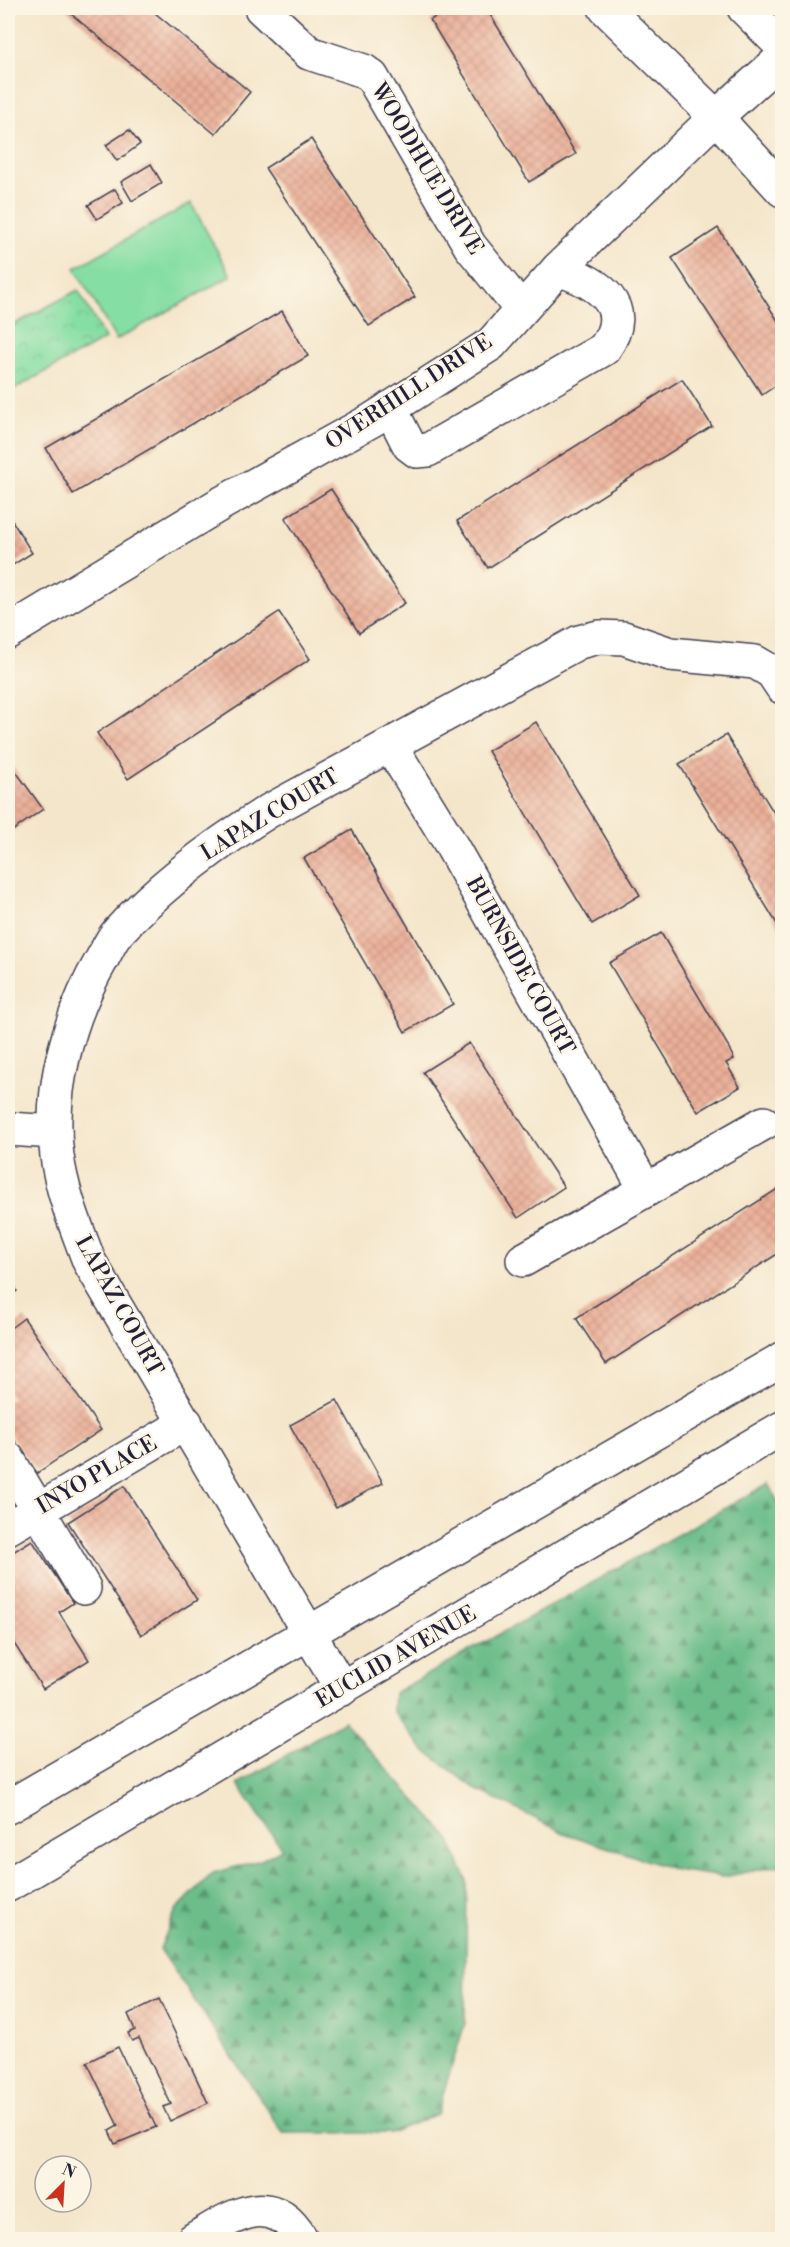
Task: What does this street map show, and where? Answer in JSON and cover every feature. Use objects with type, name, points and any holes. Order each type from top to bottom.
[{"type":"street","name":"WOODHUE DRIVE","points":[[261,8],[309,53],[364,71],[372,77],[470,246],[522,309]]},
{"type":"street","points":[[605,8],[716,117],[783,190]]},
{"type":"street","points":[[744,8],[783,46]]},
{"type":"street","name":"OVERHILL DRIVE","points":[[8,632],[222,503],[390,408],[491,344],[558,269],[716,117],[783,58]]},
{"type":"street","points":[[390,408],[409,445],[417,451],[428,450],[604,349],[614,336],[617,322],[614,306],[604,292],[576,275],[558,269]]},
{"type":"street","name":"LAPAZ COURT","points":[[342,1689],[89,1261],[67,1205],[57,1157],[55,1132],[58,1083],[70,1031],[90,981],[117,934],[165,885],[220,842],[267,812],[579,642],[599,638],[624,638],[670,654],[755,662],[772,672],[783,687]]},
{"type":"street","name":"BURNSIDE COURT","points":[[390,745],[446,836],[646,1190]]},
{"type":"street","points":[[523,1260],[764,1123]]},
{"type":"street","points":[[8,1129],[55,1132]]},
{"type":"street","points":[[8,1807],[783,1359]]},
{"type":"street","name":"INYO PLACE","points":[[8,1528],[186,1423]]},
{"type":"street","name":"EUCLID AVENUE","points":[[8,1885],[783,1428]]},
{"type":"street","points":[[8,1459],[84,1588]]},
{"type":"street","points":[[193,2240],[238,2214],[260,2210],[273,2211],[284,2218],[302,2240]]},
{"type":"green space","points":[[191,203],[231,276],[116,340],[75,268]]},
{"type":"green space","points":[[78,290],[105,339],[9,392],[8,328]]},
{"type":"green space","points":[[768,1484],[782,1509],[782,1865],[723,1877],[676,1870],[564,1833],[476,1789],[424,1750],[393,1712],[394,1693]]},
{"type":"green space","points":[[344,1721],[449,1838],[467,1881],[465,2023],[437,2114],[390,2133],[283,2133],[160,1949],[176,1910],[213,1873],[261,1860],[282,1849],[238,1784]]},
{"type":"building","points":[[64,8],[149,8],[250,92],[215,134]]},
{"type":"building","points":[[451,8],[486,8],[576,154],[529,182],[430,20]]},
{"type":"building","points":[[129,130],[140,144],[117,161],[106,145]]},
{"type":"building","points":[[311,139],[415,297],[369,326],[265,168]]},
{"type":"building","points":[[151,164],[162,183],[132,201],[121,182]]},
{"type":"building","points":[[115,189],[123,203],[97,219],[88,205]]},
{"type":"building","points":[[718,228],[782,327],[782,381],[762,395],[672,258]]},
{"type":"building","points":[[282,311],[308,356],[73,494],[46,448]]},
{"type":"building","points":[[682,379],[712,426],[488,568],[457,521]]},
{"type":"building","points":[[331,489],[405,603],[359,633],[285,518]]},
{"type":"building","points":[[8,514],[32,553],[8,568]]},
{"type":"building","points":[[279,612],[310,659],[128,779],[97,733]]},
{"type":"building","points":[[536,722],[640,895],[592,924],[488,751]]},
{"type":"building","points":[[726,735],[782,826],[782,932],[679,764]]},
{"type":"building","points":[[12,766],[43,809],[8,834],[8,768]]},
{"type":"building","points":[[352,830],[453,1004],[405,1032],[304,858]]},
{"type":"building","points":[[661,933],[727,1044],[734,1059],[726,1063],[740,1087],[698,1112],[609,963]]},
{"type":"building","points":[[469,1043],[564,1187],[518,1218],[423,1072]]},
{"type":"building","points":[[782,1186],[782,1251],[606,1364],[576,1318]]},
{"type":"building","points":[[8,1276],[17,1291],[8,1297]]},
{"type":"building","points":[[24,1318],[101,1430],[37,1473],[8,1431],[8,1401],[12,1398],[8,1393],[8,1330]]},
{"type":"building","points":[[337,1400],[383,1483],[336,1508],[290,1425]]},
{"type":"building","points":[[124,1486],[197,1600],[141,1635],[68,1522]]},
{"type":"building","points":[[32,1540],[73,1603],[59,1612],[89,1660],[43,1689],[8,1634],[8,1555]]},
{"type":"building","points":[[159,1999],[208,2103],[170,2121],[163,2107],[171,2104],[139,2038],[132,2041],[128,2033],[135,2030],[128,2014]]},
{"type":"building","points":[[118,2047],[156,2127],[115,2144],[109,2131],[118,2126],[87,2062]]}]
